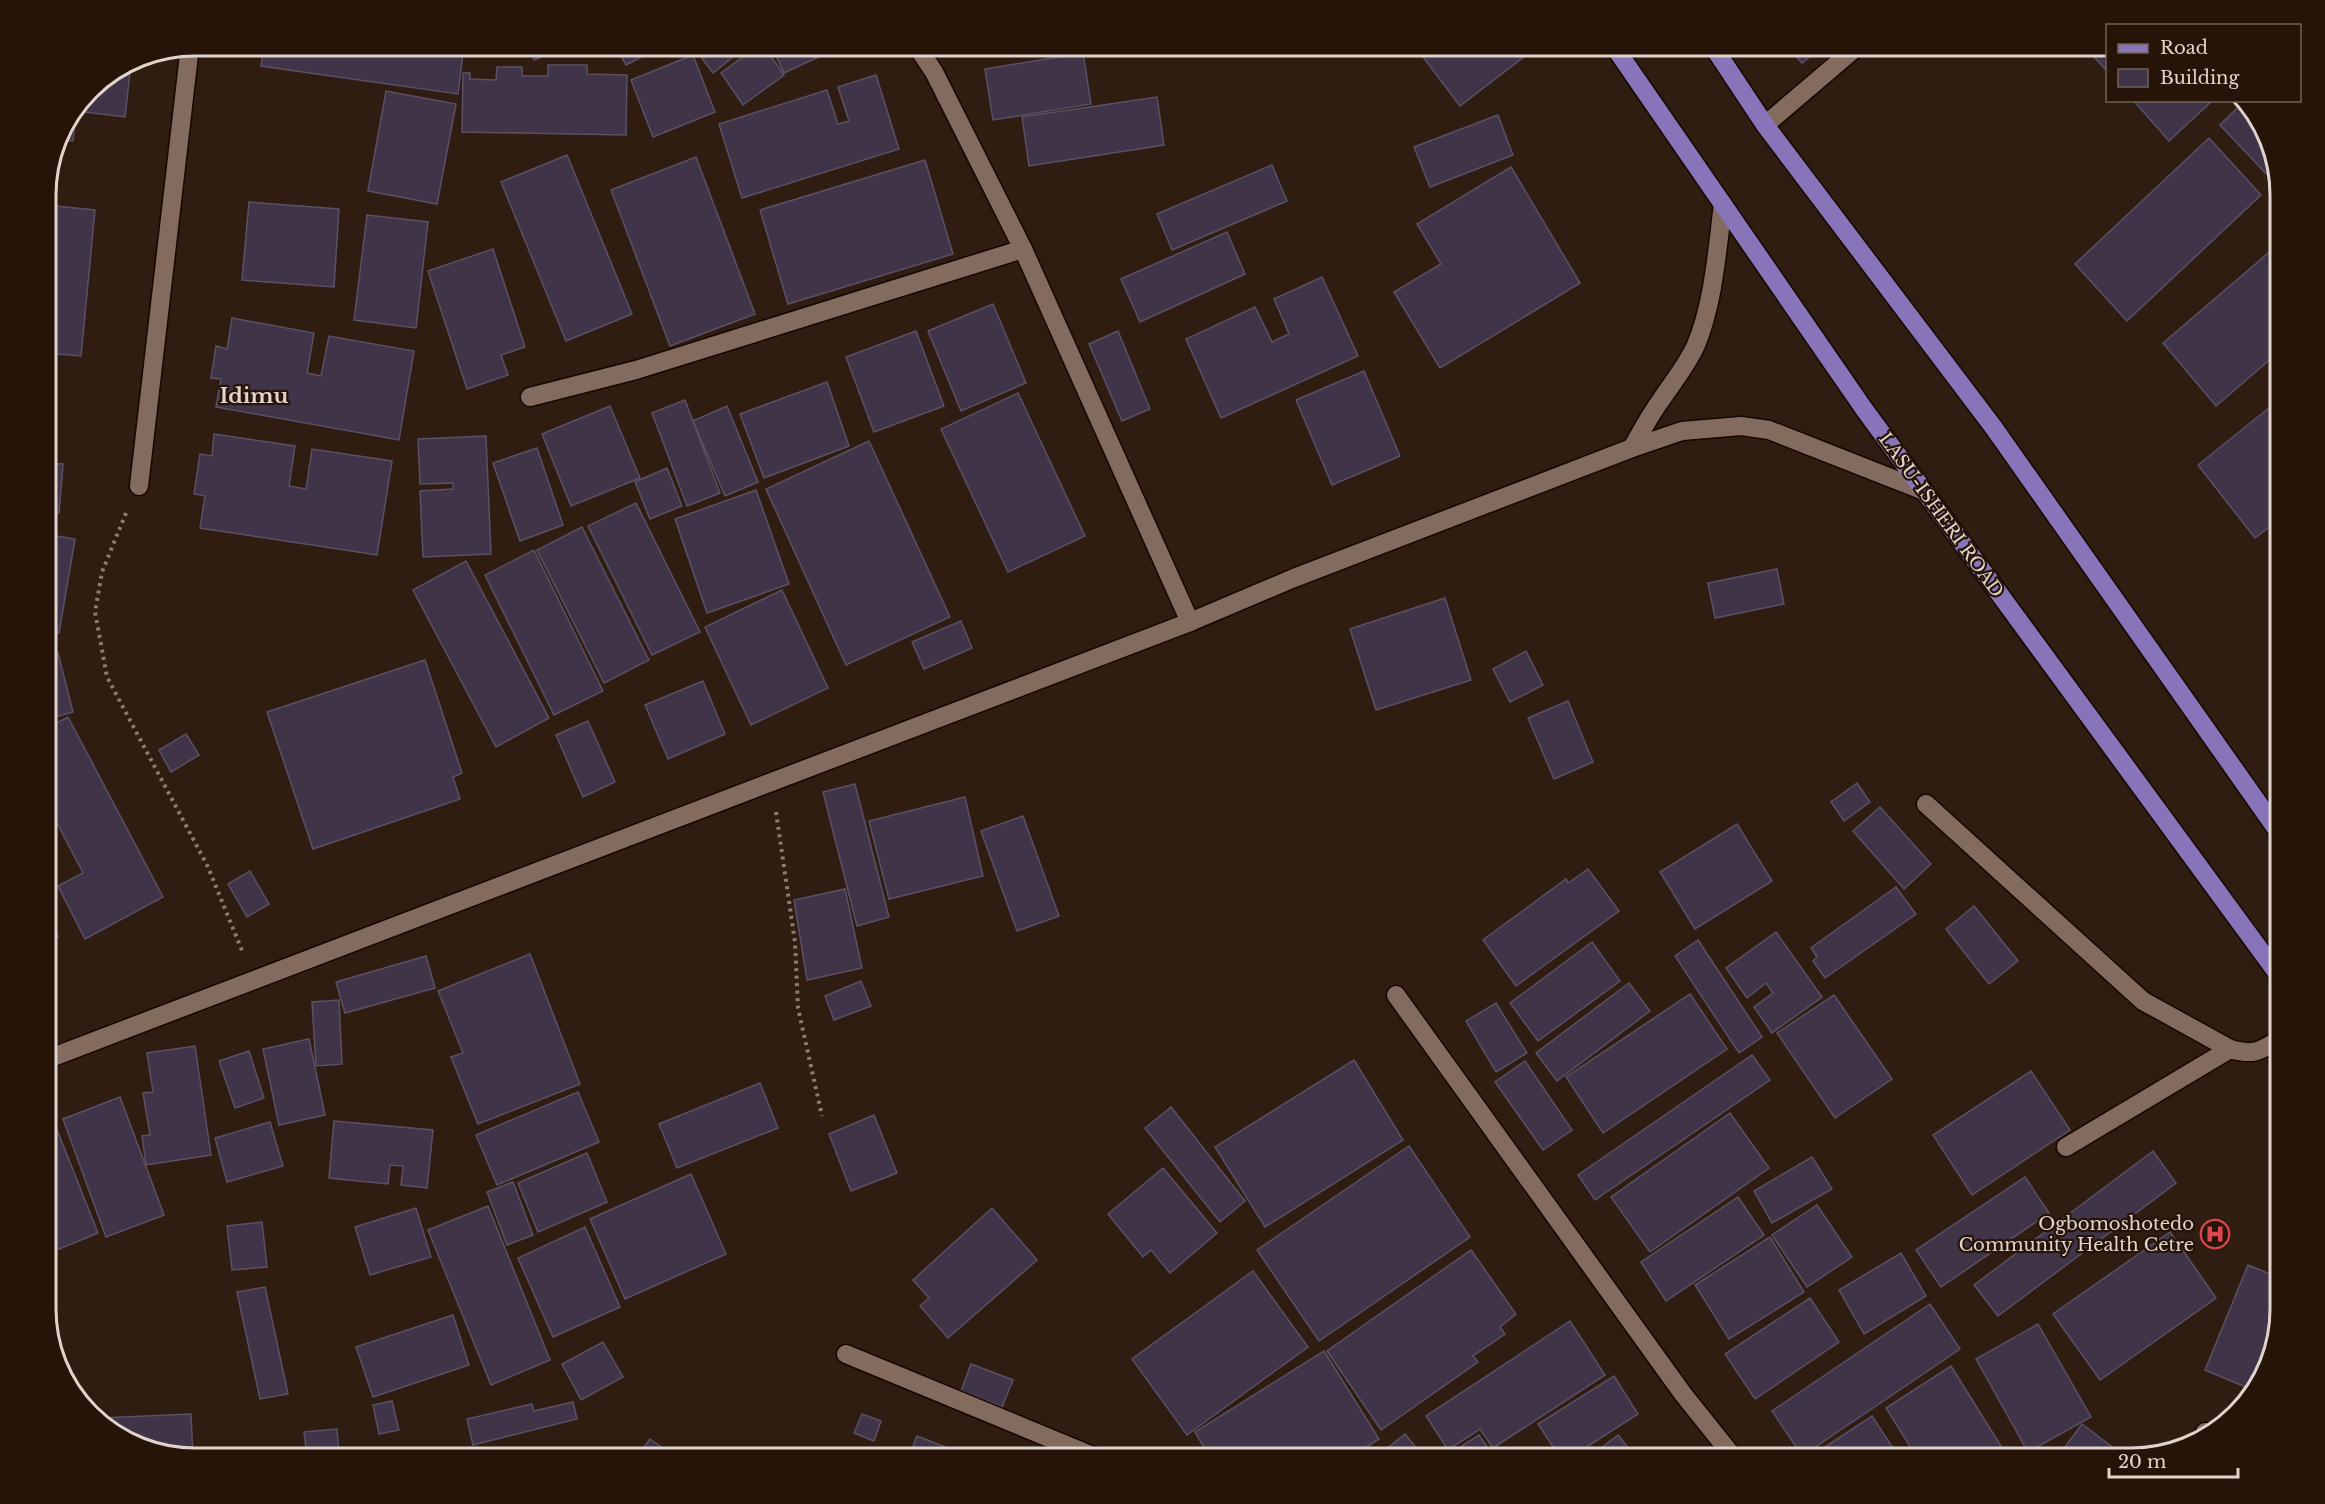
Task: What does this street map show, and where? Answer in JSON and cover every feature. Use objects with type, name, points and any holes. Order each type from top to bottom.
[{"type":"main road","name":"LASU-ISHERI ROAD","points":[[1621,56],[1864,409],[2270,963]]},
{"type":"main road","points":[[1719,56],[1765,125],[1994,428],[2270,820]]},
{"type":"street","points":[[139,486],[189,56]]},
{"type":"street","points":[[923,56],[1023,249],[1190,622]]},
{"type":"street","points":[[1765,125],[1846,56]]},
{"type":"street","points":[[1632,448],[1660,401],[1680,374],[1695,346],[1704,319],[1713,274],[1723,204]]},
{"type":"street","points":[[531,397],[636,370],[1023,249]]},
{"type":"street","points":[[56,1056],[1190,622],[1294,578],[1632,448],[1682,431],[1741,426],[1769,430],[1924,491]]},
{"type":"street","points":[[1926,804],[2143,1001],[2230,1049],[2245,1053],[2258,1053],[2270,1045]]},
{"type":"street","points":[[1396,995],[1683,1394],[1726,1448]]},
{"type":"street","points":[[2066,1147],[2230,1049]]},
{"type":"street","points":[[846,1354],[1073,1448]]},
{"type":"path","points":[[139,486],[116,533],[102,572],[95,612],[107,677],[208,867],[246,960]]},
{"type":"path","points":[[772,782],[795,942],[798,1008],[822,1116]]},
{"type":"building","points":[[262,56],[463,56],[458,94],[261,66]]},
{"type":"building","points":[[621,56],[643,56],[626,65]]},
{"type":"building","points":[[693,56],[715,112],[653,137],[631,80]]},
{"type":"building","points":[[700,56],[734,56],[713,73]]},
{"type":"building","points":[[744,56],[771,56],[784,75],[743,105],[721,73]]},
{"type":"building","points":[[776,56],[820,56],[784,73]]},
{"type":"building","points":[[1065,56],[1083,56],[1091,104],[993,120],[985,69]]},
{"type":"building","points":[[1422,56],[1525,56],[1460,106]]},
{"type":"building","points":[[1796,56],[1810,56],[1802,63]]},
{"type":"building","points":[[2093,56],[2106,56],[2106,70]]},
{"type":"building","points":[[548,65],[587,65],[587,74],[627,75],[626,135],[462,132],[463,73],[470,73],[470,79],[496,80],[497,67],[522,67],[522,76],[548,76]]},
{"type":"building","points":[[130,72],[125,117],[83,112],[110,84]]},
{"type":"building","points":[[876,75],[899,149],[742,198],[719,124],[827,90],[838,124],[849,121],[838,87]]},
{"type":"building","points":[[386,91],[456,104],[437,204],[368,191]]},
{"type":"building","points":[[1157,97],[1164,145],[1029,166],[1022,117]]},
{"type":"building","points":[[2135,102],[2211,102],[2169,141]]},
{"type":"building","points":[[2238,107],[2255,133],[2265,159],[2268,176],[2220,125]]},
{"type":"building","points":[[1498,115],[1513,155],[1430,187],[1414,147]]},
{"type":"building","points":[[75,125],[73,141],[67,140]]},
{"type":"building","points":[[2209,138],[2261,195],[2127,321],[2075,264]]},
{"type":"building","points":[[567,155],[632,314],[566,341],[501,182]]},
{"type":"building","points":[[696,157],[755,314],[670,346],[611,190]]},
{"type":"building","points":[[925,160],[953,254],[788,304],[760,210]]},
{"type":"building","points":[[1272,165],[1287,201],[1172,250],[1157,214]]},
{"type":"building","points":[[1511,167],[1580,283],[1440,368],[1394,292],[1441,264],[1417,224]]},
{"type":"building","points":[[249,202],[339,209],[334,287],[242,280]]},
{"type":"building","points":[[56,206],[95,210],[81,356],[56,354]]},
{"type":"building","points":[[367,215],[428,222],[416,328],[354,320]]},
{"type":"building","points":[[1227,232],[1245,274],[1140,322],[1121,279]]},
{"type":"building","points":[[493,249],[525,347],[501,355],[508,375],[467,389],[428,271]]},
{"type":"building","points":[[2270,252],[2270,360],[2216,406],[2163,343]]},
{"type":"building","points":[[1322,277],[1358,356],[1221,418],[1186,339],[1255,307],[1272,342],[1289,334],[1274,299]]},
{"type":"building","points":[[993,304],[1026,383],[961,411],[928,331]]},
{"type":"building","points":[[232,318],[314,333],[307,373],[321,376],[329,336],[414,351],[399,440],[216,407],[221,379],[211,378],[216,346],[227,349]]},
{"type":"building","points":[[916,331],[944,406],[874,432],[846,357]]},
{"type":"building","points":[[1118,331],[1150,409],[1122,421],[1089,344]]},
{"type":"building","points":[[1364,371],[1400,456],[1332,485],[1296,400]]},
{"type":"building","points":[[827,382],[849,446],[764,478],[740,414]]},
{"type":"building","points":[[1018,393],[1085,536],[1008,572],[941,429]]},
{"type":"building","points":[[685,400],[720,493],[687,506],[652,413]]},
{"type":"building","points":[[610,406],[640,478],[571,506],[542,434]]},
{"type":"building","points":[[727,406],[758,482],[725,496],[693,421]]},
{"type":"building","points":[[2270,407],[2270,527],[2255,538],[2198,465]]},
{"type":"building","points":[[214,434],[295,446],[289,486],[306,489],[312,449],[392,461],[377,555],[200,528],[205,496],[194,494],[200,454],[212,456]]},
{"type":"building","points":[[486,436],[491,554],[423,557],[420,491],[453,489],[453,483],[420,484],[418,439]]},
{"type":"building","points":[[869,441],[950,617],[846,665],[766,489]]},
{"type":"building","points":[[537,448],[563,525],[520,541],[493,463]]},
{"type":"building","points":[[56,464],[63,464],[59,513],[56,513]]},
{"type":"building","points":[[667,468],[682,506],[650,519],[635,482]]},
{"type":"building","points":[[756,490],[789,584],[707,613],[675,519]]},
{"type":"building","points":[[636,503],[700,632],[652,655],[588,526]]},
{"type":"building","points":[[582,527],[649,660],[604,683],[537,550]]},
{"type":"building","points":[[56,536],[75,539],[59,633],[56,633]]},
{"type":"building","points":[[534,550],[603,691],[554,715],[485,575]]},
{"type":"building","points":[[466,561],[549,718],[496,747],[413,590]]},
{"type":"building","points":[[1777,569],[1784,604],[1715,618],[1708,583]]},
{"type":"building","points":[[782,590],[828,688],[751,725],[705,627]]},
{"type":"building","points":[[1445,598],[1471,680],[1376,710],[1350,629]]},
{"type":"building","points":[[961,621],[972,648],[924,669],[912,642]]},
{"type":"building","points":[[1526,651],[1543,685],[1510,702],[1493,669]]},
{"type":"building","points":[[58,653],[73,712],[56,717],[56,654]]},
{"type":"building","points":[[425,660],[462,773],[453,777],[460,799],[313,849],[267,712]]},
{"type":"building","points":[[703,681],[725,734],[668,759],[645,705]]},
{"type":"building","points":[[1568,701],[1593,762],[1554,779],[1528,718]]},
{"type":"building","points":[[68,717],[163,897],[85,939],[58,886],[83,873],[56,821],[56,723]]},
{"type":"building","points":[[588,721],[615,782],[583,797],[556,735]]},
{"type":"building","points":[[186,734],[199,755],[171,772],[159,750]]},
{"type":"building","points":[[1857,783],[1870,802],[1844,821],[1831,802]]},
{"type":"building","points":[[855,784],[889,917],[857,926],[823,792]]},
{"type":"building","points":[[965,797],[983,876],[889,899],[869,821]]},
{"type":"building","points":[[1880,807],[1931,864],[1904,889],[1853,831]]},
{"type":"building","points":[[1023,816],[1059,916],[1017,931],[981,831]]},
{"type":"building","points":[[1737,824],[1772,881],[1695,929],[1660,872]]},
{"type":"building","points":[[1588,869],[1619,911],[1516,986],[1483,940],[1566,879],[1568,883]]},
{"type":"building","points":[[250,871],[269,904],[247,917],[228,884]]},
{"type":"building","points":[[1896,887],[1916,914],[1825,978],[1813,961],[1817,957],[1811,948]]},
{"type":"building","points":[[845,889],[862,968],[807,980],[794,900]]},
{"type":"building","points":[[1974,906],[2018,961],[1989,984],[1946,929]]},
{"type":"building","points":[[1776,932],[1822,997],[1772,1033],[1754,1007],[1773,993],[1766,983],[1747,998],[1726,968]]},
{"type":"building","points":[[1698,940],[1762,1037],[1739,1053],[1675,956]]},
{"type":"building","points":[[1592,942],[1620,981],[1538,1041],[1510,1003]]},
{"type":"building","points":[[530,954],[580,1084],[478,1124],[451,1057],[463,1053],[438,991]]},
{"type":"building","points":[[426,956],[435,988],[345,1013],[336,982]]},
{"type":"building","points":[[861,981],[871,1006],[834,1020],[825,996]]},
{"type":"building","points":[[1629,983],[1650,1011],[1557,1081],[1536,1053]]},
{"type":"building","points":[[1690,994],[1727,1049],[1603,1133],[1566,1077]]},
{"type":"building","points":[[1834,995],[1892,1079],[1835,1118],[1777,1033]]},
{"type":"building","points":[[339,1000],[342,1064],[316,1066],[312,1002]]},
{"type":"building","points":[[1496,1003],[1527,1053],[1496,1072],[1466,1021]]},
{"type":"building","points":[[309,1039],[325,1115],[279,1125],[263,1049]]},
{"type":"building","points":[[195,1046],[211,1155],[146,1165],[142,1136],[150,1135],[143,1093],[153,1092],[147,1053]]},
{"type":"building","points":[[249,1051],[264,1098],[235,1108],[219,1061]]},
{"type":"building","points":[[1752,1055],[1770,1080],[1595,1200],[1578,1175]]},
{"type":"building","points":[[1354,1060],[1403,1140],[1265,1227],[1215,1147]]},
{"type":"building","points":[[1525,1061],[1572,1130],[1543,1150],[1495,1082]]},
{"type":"building","points":[[2031,1071],[2070,1130],[1972,1195],[1933,1135]]},
{"type":"building","points":[[760,1083],[778,1128],[677,1168],[659,1124]]},
{"type":"building","points":[[578,1092],[599,1142],[497,1185],[476,1135]]},
{"type":"building","points":[[120,1097],[164,1215],[106,1237],[63,1119]]},
{"type":"building","points":[[1171,1107],[1245,1201],[1220,1222],[1145,1128]]},
{"type":"building","points":[[1730,1113],[1769,1168],[1650,1252],[1611,1197]]},
{"type":"building","points":[[874,1115],[897,1173],[851,1191],[829,1134]]},
{"type":"building","points":[[334,1121],[433,1130],[427,1188],[401,1185],[403,1166],[390,1165],[388,1184],[329,1178]]},
{"type":"building","points":[[270,1122],[283,1166],[227,1182],[215,1138]]},
{"type":"building","points":[[56,1127],[98,1233],[56,1250]]},
{"type":"building","points":[[1409,1146],[1470,1237],[1319,1341],[1257,1250]]},
{"type":"building","points":[[2153,1151],[2176,1183],[1998,1316],[1974,1285]]},
{"type":"building","points":[[587,1153],[607,1202],[538,1232],[518,1183]]},
{"type":"building","points":[[1812,1157],[1832,1189],[1772,1223],[1754,1191]]},
{"type":"building","points":[[1163,1168],[1217,1233],[1170,1273],[1151,1250],[1143,1257],[1108,1214]]},
{"type":"building","points":[[691,1174],[726,1254],[625,1299],[590,1219]]},
{"type":"building","points":[[2025,1177],[2049,1213],[1941,1287],[1916,1250]]},
{"type":"building","points":[[513,1182],[533,1235],[507,1245],[487,1192]]},
{"type":"building","points":[[1738,1197],[1764,1235],[1666,1301],[1641,1262]]},
{"type":"building","points":[[1817,1205],[1852,1257],[1807,1287],[1772,1235]]},
{"type":"building","points":[[488,1206],[550,1360],[491,1385],[428,1230]]},
{"type":"building","points":[[416,1208],[431,1257],[370,1275],[355,1227]]},
{"type":"building","points":[[992,1208],[1037,1260],[948,1338],[920,1306],[929,1298],[913,1280]]},
{"type":"building","points":[[262,1222],[267,1267],[232,1270],[227,1226]]},
{"type":"building","points":[[585,1227],[620,1307],[553,1337],[518,1258]]},
{"type":"building","points":[[2170,1232],[2216,1298],[2100,1380],[2053,1314]]},
{"type":"building","points":[[1770,1237],[1804,1292],[1729,1339],[1695,1285]]},
{"type":"building","points":[[1471,1250],[1516,1314],[1500,1327],[1505,1334],[1473,1356],[1478,1362],[1381,1430],[1327,1351]]},
{"type":"building","points":[[1901,1253],[1926,1296],[1864,1334],[1839,1290]]},
{"type":"building","points":[[2248,1265],[2270,1274],[2267,1336],[2255,1371],[2246,1387],[2205,1370]]},
{"type":"building","points":[[1253,1271],[1308,1347],[1187,1435],[1132,1359]]},
{"type":"building","points":[[265,1287],[288,1394],[260,1399],[237,1292]]},
{"type":"building","points":[[1810,1298],[1839,1342],[1755,1399],[1725,1354]]},
{"type":"building","points":[[1930,1304],[1960,1349],[1814,1448],[1797,1448],[1772,1411]]},
{"type":"building","points":[[453,1315],[469,1365],[373,1397],[356,1347]]},
{"type":"building","points":[[1570,1321],[1605,1375],[1493,1448],[1480,1429],[1451,1448],[1447,1448],[1426,1416]]},
{"type":"building","points":[[2038,1324],[2091,1417],[2035,1448],[2026,1448],[1976,1359]]},
{"type":"building","points":[[603,1342],[623,1377],[581,1400],[562,1364]]},
{"type":"building","points":[[1324,1351],[1379,1439],[1365,1448],[1204,1448],[1195,1432]]},
{"type":"building","points":[[971,1364],[1013,1380],[1002,1407],[961,1391]]},
{"type":"building","points":[[1951,1366],[2001,1446],[1998,1448],[1911,1448],[1886,1408]]},
{"type":"building","points":[[1614,1376],[1638,1414],[1585,1448],[1554,1448],[1538,1424]]},
{"type":"building","points":[[392,1401],[399,1430],[379,1434],[373,1405]]},
{"type":"building","points":[[573,1402],[577,1419],[473,1445],[467,1419],[532,1404],[534,1411]]},
{"type":"building","points":[[191,1414],[193,1448],[168,1446],[150,1441],[133,1434],[107,1418]]},
{"type":"building","points":[[862,1414],[881,1421],[874,1441],[854,1433]]},
{"type":"building","points":[[1872,1416],[1893,1448],[1824,1448]]},
{"type":"building","points":[[2082,1424],[2114,1448],[2064,1448]]},
{"type":"building","points":[[337,1429],[339,1448],[306,1448],[304,1432]]},
{"type":"building","points":[[1405,1434],[1416,1448],[1388,1448]]},
{"type":"building","points":[[1479,1435],[1488,1448],[1459,1448]]},
{"type":"building","points":[[1618,1435],[1628,1448],[1601,1448]]},
{"type":"building","points":[[917,1436],[948,1448],[912,1448]]},
{"type":"building","points":[[650,1439],[663,1448],[643,1448]]},
{"type":"place","name":"Ogbomoshotedo Community Health Cetre","points":[[2215,1234]]},
{"type":"district","name":"Idimu","points":[[254,396]]}]
